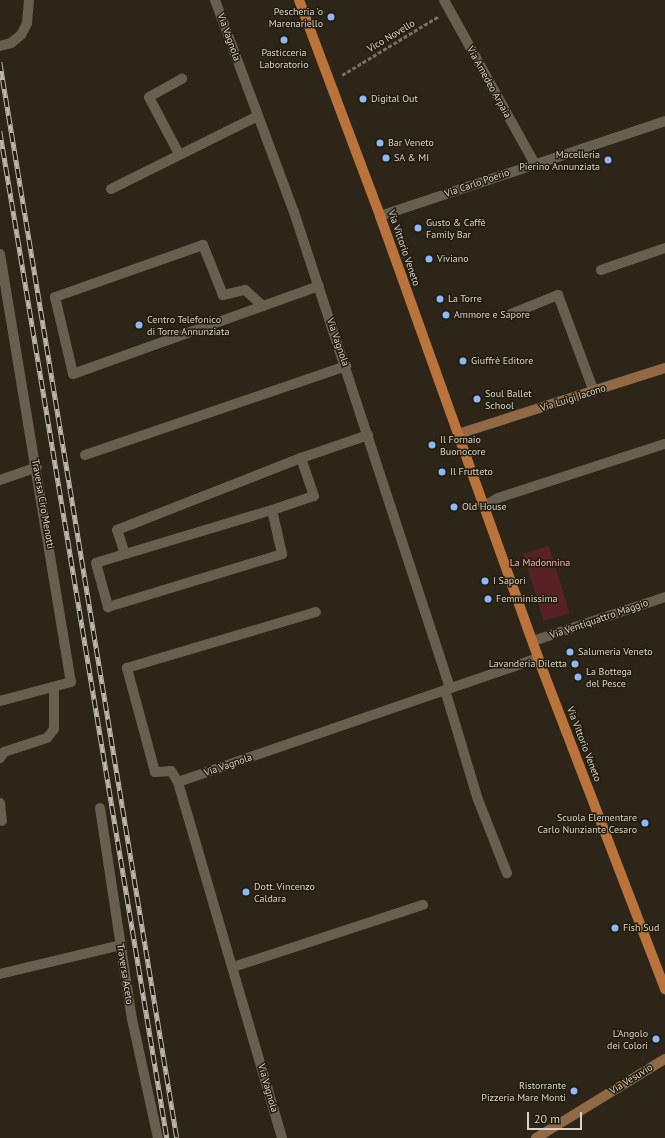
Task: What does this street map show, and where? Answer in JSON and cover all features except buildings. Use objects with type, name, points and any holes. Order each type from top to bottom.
[{"type":"main road","name":"Via Vittorio Veneto","points":[[299,0],[380,216],[538,658],[665,988]]},
{"type":"street","points":[[0,46],[11,43],[21,35],[27,22],[29,0]]},
{"type":"street","name":"Via Vagnola","points":[[215,0],[319,286],[346,366],[448,689],[477,797],[507,874]]},
{"type":"street","name":"Via Amedeo Arpaia","points":[[444,0],[534,164]]},
{"type":"street","points":[[178,154],[149,97],[182,79]]},
{"type":"street","points":[[111,189],[178,154],[258,116]]},
{"type":"street","name":"Via Carlo Poerio","points":[[380,216],[665,121]]},
{"type":"street","points":[[263,306],[245,290],[223,295],[203,245],[55,296],[73,374],[319,286]]},
{"type":"street","points":[[601,270],[665,248]]},
{"type":"street","name":"Traversa Ciro Menotti","points":[[0,254],[37,467],[71,682],[0,701]]},
{"type":"street","points":[[511,314],[558,295],[594,392]]},
{"type":"street","points":[[84,455],[346,366]]},
{"type":"street","name":"Via Luigi Iacono","points":[[458,434],[594,392],[665,368]]},
{"type":"street","points":[[125,554],[117,530],[301,458],[368,435]]},
{"type":"street","points":[[484,506],[498,498],[664,444]]},
{"type":"street","points":[[272,510],[282,554],[108,607],[96,563],[314,496],[301,458]]},
{"type":"street","points":[[0,480],[37,467]]},
{"type":"street","name":"Via Ventiquattro Maggio","points":[[532,641],[665,596]]},
{"type":"street","points":[[178,782],[171,771],[155,772],[127,668],[316,612]]},
{"type":"street","points":[[448,689],[538,658]]},
{"type":"street","points":[[0,758],[4,752],[47,738],[54,729],[54,687]]},
{"type":"street","name":"Via Vagnola","points":[[282,1138],[178,782],[448,689]]},
{"type":"street","points":[[0,803],[2,821]]},
{"type":"street","name":"Traversa Aceto","points":[[100,808],[132,1019],[158,1138]]},
{"type":"street","points":[[232,967],[423,905]]},
{"type":"street","points":[[0,974],[121,945]]},
{"type":"street","name":"Via Vesuvio","points":[[536,1138],[665,1059]]},
{"type":"path","name":"Vico Novello","points":[[341,75],[449,10]]},
{"type":"green space","name":"La Madonnina","points":[[549,546],[569,613],[544,621],[523,554]]},
{"type":"railway","points":[[0,62],[177,1138]]},
{"type":"railway","points":[[0,131],[167,1138]]},
{"type":"place","name":"Pescheria 'o Marenariello","points":[[331,17]]},
{"type":"place","name":"Pasticceria Laboratorio","points":[[284,40]]},
{"type":"place","name":"Digital Out","points":[[363,99]]},
{"type":"place","name":"Bar Veneto","points":[[380,143]]},
{"type":"place","name":"SA & MI","points":[[386,158]]},
{"type":"place","name":"Macelleria Pierino Annunziata","points":[[608,160]]},
{"type":"place","name":"Gusto & Caffè Family Bar","points":[[418,228]]},
{"type":"place","name":"Viviano","points":[[429,259]]},
{"type":"place","name":"La Torre","points":[[440,299]]},
{"type":"place","name":"Ammore e Sapore","points":[[446,315]]},
{"type":"place","name":"Centro Telefonico di Torre Annunziata","points":[[139,325]]},
{"type":"place","name":"Giuffrè Editore","points":[[463,361]]},
{"type":"place","name":"Soul Ballet School","points":[[477,399]]},
{"type":"place","name":"Il Fornaio Buonocore","points":[[432,445]]},
{"type":"place","name":"Il Frutteto","points":[[442,472]]},
{"type":"place","name":"Old House","points":[[454,507]]},
{"type":"place","name":"I Sapori","points":[[485,581]]},
{"type":"place","name":"Femminissima","points":[[488,599]]},
{"type":"place","name":"Salumeria Veneto","points":[[570,652]]},
{"type":"place","name":"Lavanderia Diletta","points":[[575,664]]},
{"type":"place","name":"La Bottega del Pesce","points":[[578,677]]},
{"type":"place","name":"Scuola Elementare Carlo Nunziante Cesaro","points":[[645,823]]},
{"type":"place","name":"Dott. Vincenzo Caldara","points":[[246,892]]},
{"type":"place","name":"Fish Sud","points":[[615,928]]},
{"type":"place","name":"L'Angolo dei Colori","points":[[656,1039]]},
{"type":"place","name":"Ristorrante Pizzeria Mare Monti","points":[[574,1091]]}]
